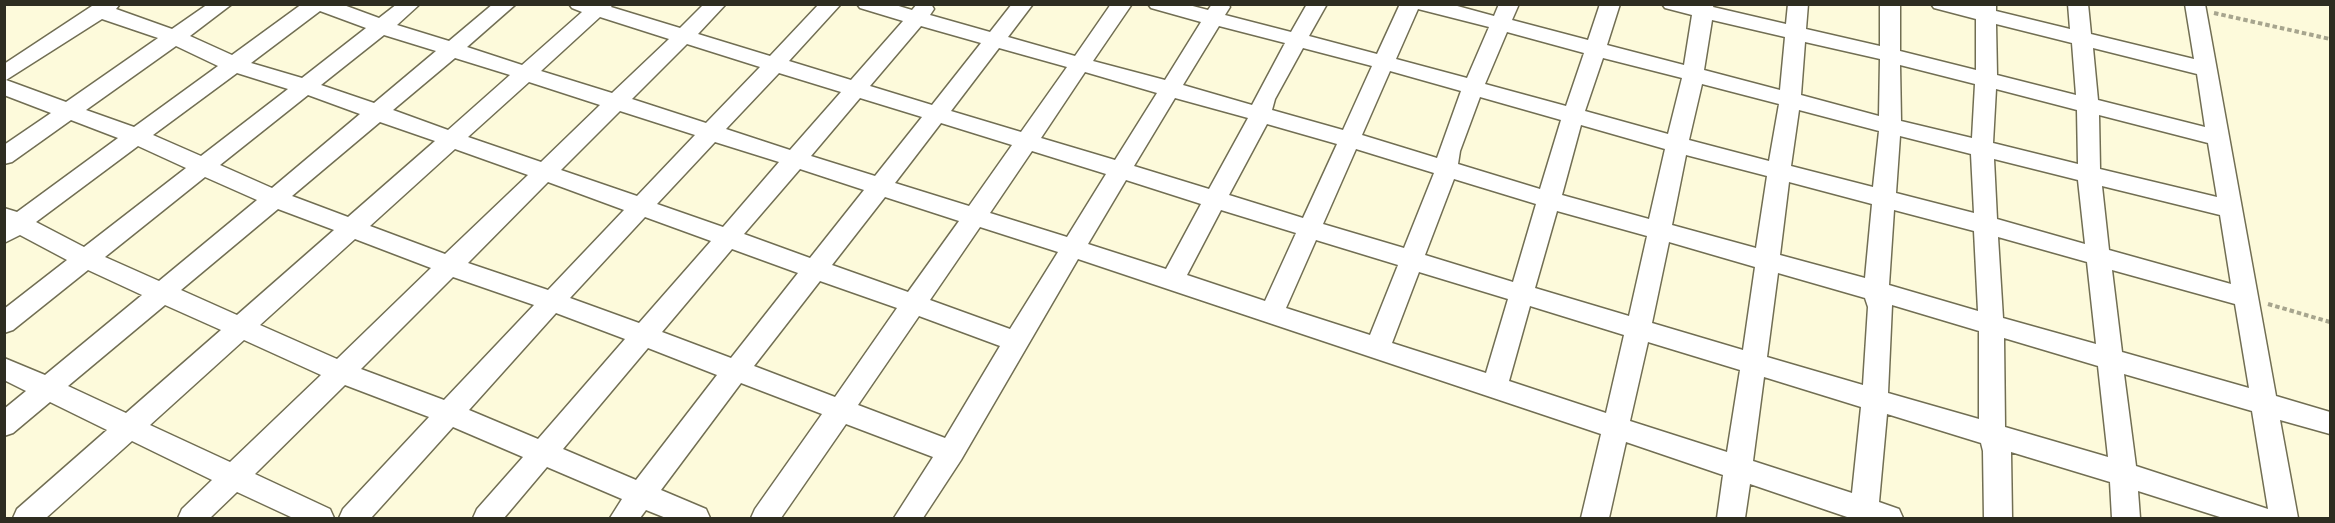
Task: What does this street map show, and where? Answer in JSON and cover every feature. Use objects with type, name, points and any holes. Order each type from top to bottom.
[{"type":"street","points":[[4,156],[222,4]]},
{"type":"street","points":[[10,224],[137,136],[318,4],[382,27],[1172,280],[1271,315],[1738,468],[1865,515],[1889,519]]},
{"type":"street","points":[[4,323],[411,4]]},
{"type":"street","points":[[4,425],[506,4]]},
{"type":"street","points":[[192,519],[716,4]]},
{"type":"street","points":[[353,519],[831,4]]},
{"type":"street","points":[[867,4],[921,11],[996,41],[1348,139],[1549,200],[1989,323],[2109,360],[2331,423]]},
{"type":"street","points":[[624,519],[735,371],[817,269],[880,185],[939,115],[1023,4]]},
{"type":"street","points":[[765,519],[1082,65],[1122,4]]},
{"type":"street","points":[[1158,4],[1217,11],[1296,40],[1383,62],[1678,145],[1986,225],[2246,298]]},
{"type":"street","points":[[1172,280],[1260,116],[1264,99],[1317,4]]},
{"type":"street","points":[[1271,315],[1312,228],[1343,158],[1348,139],[1410,4]]},
{"type":"street","points":[[1424,4],[1505,15],[1595,50],[2089,176],[2230,209]]},
{"type":"street","points":[[1494,389],[1573,116],[1610,4]]},
{"type":"street","points":[[1672,4],[1703,8],[1796,34],[1890,55],[2218,138]]},
{"type":"street","points":[[1731,519],[1768,261],[1768,242],[1790,100],[1798,4]]},
{"type":"street","points":[[1865,515],[1880,308],[1876,291],[1890,126],[1890,4]]},
{"type":"street","points":[[1941,4],[1986,10],[2080,39],[2206,69]]},
{"type":"street","points":[[2078,4],[2088,105],[2089,176],[2123,474],[2126,519]]},
{"type":"street","points":[[27,519],[450,141],[526,72],[593,6],[775,65],[1121,169],[1522,294],[2123,474],[2260,519]]},
{"type":"street","points":[[2191,6],[2206,69],[2284,519]]},
{"type":"street","points":[[4,74],[105,8],[235,65],[306,87],[450,141],[1016,341]]},
{"type":"street","points":[[1595,519],[1660,232],[1661,214],[1693,75],[1703,8]]},
{"type":"street","points":[[1986,10],[1986,79],[1982,148],[1989,323],[1992,344],[1992,435],[1997,451],[1998,519]]},
{"type":"street","points":[[487,519],[921,11]]},
{"type":"street","points":[[908,519],[951,452],[1217,11]]},
{"type":"street","points":[[1377,350],[1446,170],[1449,151],[1473,88],[1505,15]]},
{"type":"street","points":[[4,87],[137,136],[274,198],[450,266],[644,336],[951,452]]},
{"type":"street","points":[[10,224],[341,372],[450,414],[696,519]]},
{"type":"street","points":[[4,368],[320,519]]},
{"type":"path","points":[[2191,6],[2300,34],[2331,39]]},
{"type":"path","points":[[2246,298],[2331,322]]}]
